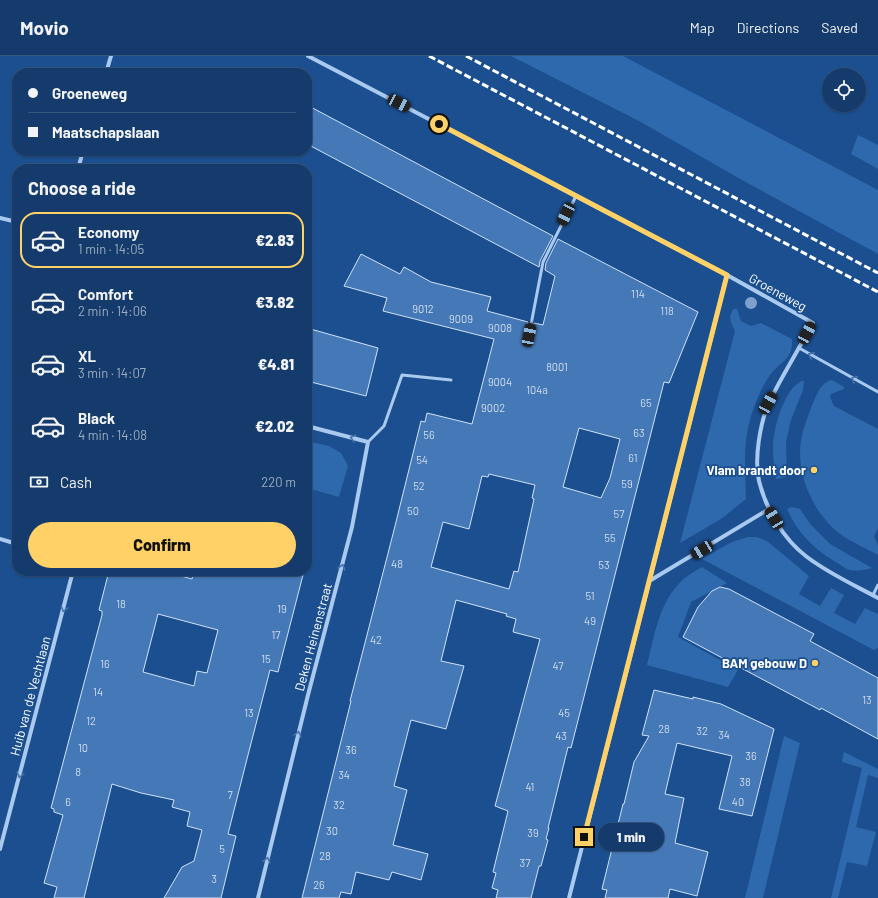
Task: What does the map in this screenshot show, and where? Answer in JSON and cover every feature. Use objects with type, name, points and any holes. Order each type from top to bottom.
[{"type":"street","points":[[107,68],[111,56]]},
{"type":"street","name":"Groeneweg","points":[[308,56],[727,275],[813,323],[799,348]]},
{"type":"street","points":[[0,218],[12,221]]},
{"type":"street","points":[[569,898],[651,580],[727,275]]},
{"type":"street","points":[[799,348],[768,403],[760,435],[758,479],[769,509],[792,543],[806,556],[823,568],[878,598]]},
{"type":"street","points":[[312,427],[368,442]]},
{"type":"street","name":"Deken Heinenstraat","points":[[258,898],[308,695],[352,527],[368,442]]},
{"type":"street","points":[[651,580],[769,509]]},
{"type":"street","points":[[0,539],[12,543]]},
{"type":"street","name":"Huib van de Vechtlaan","points":[[0,849],[72,576]]},
{"type":"lane","points":[[529,335],[543,262],[576,196]]},
{"type":"lane","points":[[799,348],[878,392]]},
{"type":"lane","points":[[368,442],[384,426],[402,375],[451,380]]},
{"type":"lane","points":[[873,595],[878,585]]},
{"type":"shaded area","points":[[511,56],[623,56],[878,190],[878,254],[742,180],[639,121]]},
{"type":"shaded area","points":[[858,135],[878,145],[878,169],[851,154]]},
{"type":"shaded area","points":[[734,309],[737,309],[741,321],[751,326],[761,323],[792,339],[791,351],[789,356],[775,369],[766,381],[757,398],[750,419],[745,453],[746,499],[721,519],[680,543],[735,331],[730,317]]},
{"type":"shaded area","points":[[832,380],[844,387],[844,389],[831,394],[830,397],[834,406],[878,429],[878,528],[874,536],[878,546],[878,555],[843,536],[833,528],[819,512],[809,493],[802,473],[800,446],[805,424],[821,387],[828,381]]},
{"type":"shaded area","points":[[804,381],[803,390],[791,420],[786,442],[787,477],[776,479],[773,441],[776,425],[781,409],[788,395],[794,387]]},
{"type":"shaded area","points":[[312,442],[329,446],[341,453],[348,466],[339,497],[312,489]]},
{"type":"shaded area","points":[[792,507],[800,509],[811,525],[830,544],[872,568],[856,571],[850,570],[819,551],[806,539],[791,517],[787,509]]},
{"type":"shaded area","points":[[748,537],[757,537],[767,541],[809,576],[799,594],[820,606],[831,588],[844,595],[834,613],[855,624],[865,608],[878,614],[878,648],[874,650],[702,559],[730,543]]},
{"type":"shaded area","points":[[702,567],[727,583],[691,602],[678,637],[738,670],[728,687],[647,665],[665,603],[682,580]]},
{"type":"shaded area","points":[[784,736],[800,743],[763,898],[745,898]]},
{"type":"shaded area","points":[[844,752],[878,769],[878,778],[868,775],[856,827],[876,832],[867,866],[847,862],[838,898],[831,898],[862,768],[842,762]]},
{"type":"building","points":[[312,108],[553,236],[540,261],[539,267],[312,147]]},
{"type":"building","points":[[558,239],[698,312],[669,383],[664,382],[571,748],[568,747],[548,828],[546,839],[548,840],[541,866],[539,866],[531,898],[496,898],[498,890],[492,888],[496,873],[493,872],[508,811],[495,806],[540,639],[513,632],[516,619],[506,616],[507,614],[456,600],[441,661],[464,666],[446,729],[411,720],[394,786],[407,790],[393,845],[428,854],[421,880],[392,872],[389,880],[356,872],[351,894],[341,892],[339,898],[302,898],[421,421],[425,422],[427,413],[472,424],[494,339],[383,311],[387,298],[344,286],[361,254],[400,274],[404,267],[431,282],[491,297],[487,311],[528,322],[526,335],[530,338],[532,336],[534,323],[543,325],[555,276],[545,270],[546,263]],"holes":[[[579,428],[620,439],[610,478],[601,498],[563,487]],[[489,474],[535,485],[532,498],[534,499],[518,572],[514,571],[509,589],[431,567],[443,522],[469,529],[482,476],[488,477]]]},
{"type":"building","points":[[312,329],[378,348],[366,396],[312,382]]},
{"type":"building","points":[[108,576],[181,576],[192,579],[193,576],[303,576],[278,672],[270,670],[248,755],[228,834],[236,836],[221,898],[164,898],[182,867],[194,861],[202,830],[187,826],[190,812],[172,807],[174,800],[141,793],[112,784],[84,898],[54,898],[57,887],[44,883],[63,815],[54,812],[54,809],[51,808],[102,611],[99,610]],"holes":[[[158,614],[218,630],[207,673],[197,671],[194,686],[143,672]]]},
{"type":"building","points":[[720,587],[729,589],[814,634],[810,641],[878,678],[878,739],[683,637],[698,607],[712,591]]},
{"type":"building","points":[[654,690],[721,704],[774,729],[752,816],[719,809],[732,756],[677,743],[665,794],[684,798],[675,843],[708,852],[697,896],[670,889],[668,898],[605,898],[607,890],[602,889],[634,762],[649,736],[642,735]]},
{"type":"railway","points":[[429,56],[878,292]]},
{"type":"railway","points":[[466,56],[878,273]]},
{"type":"place","name":"Vlam brandt door","points":[[814,470]]},
{"type":"place","name":"BAM gebouw D","points":[[815,663]]},
{"type":"route","points":[[439,124],[727,275],[696,394],[651,580],[584,837]]}]
